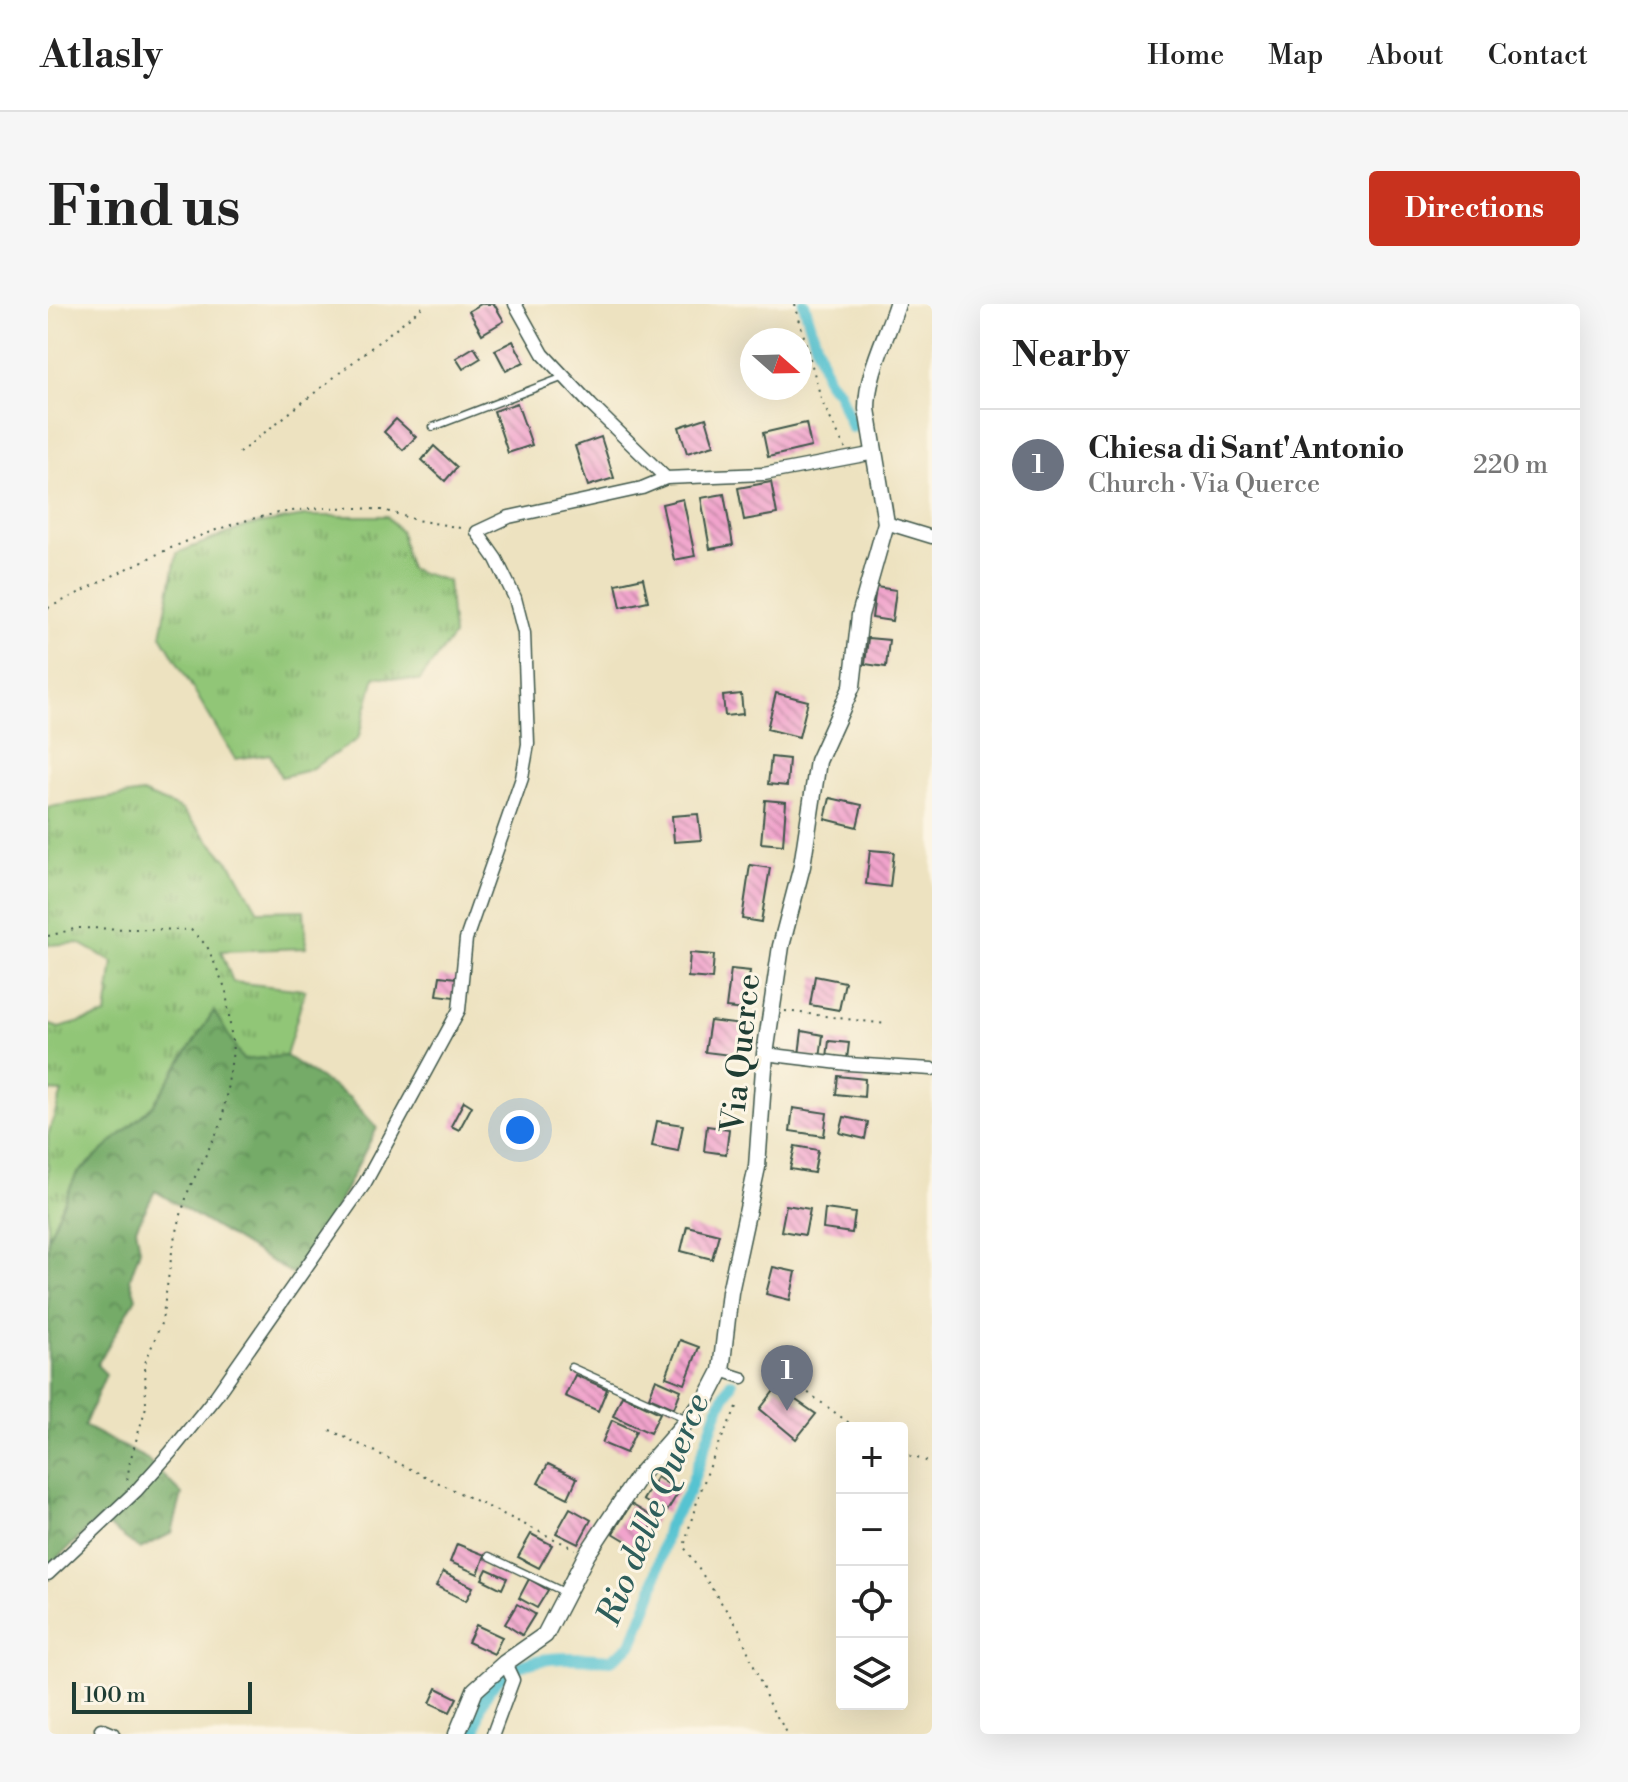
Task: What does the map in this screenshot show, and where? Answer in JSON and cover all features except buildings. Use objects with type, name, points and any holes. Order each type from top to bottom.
[{"type":"street","points":[[515,304],[543,354],[666,478]]},
{"type":"street","name":"Via Querce","points":[[457,1734],[475,1690],[509,1670],[545,1635],[587,1554],[638,1477],[707,1398],[721,1371],[735,1263],[757,1167],[765,1054],[781,946],[802,866],[818,761],[852,686],[860,615],[886,523],[867,393],[897,304]]},
{"type":"street","points":[[48,1574],[127,1499],[170,1453],[216,1396],[365,1183],[459,1010],[466,939],[522,778],[528,744],[524,633],[515,598],[496,559],[477,532],[509,517],[642,488],[666,478],[764,474],[875,453]]},
{"type":"street","points":[[886,523],[932,537]]},
{"type":"street","points":[[765,1054],[848,1064],[932,1069]]},
{"type":"street","points":[[721,1371],[743,1378]]},
{"type":"street","points":[[508,1734],[495,1728],[509,1670]]},
{"type":"lane","points":[[433,427],[564,377]]},
{"type":"lane","points":[[571,1367],[687,1419]]},
{"type":"lane","points":[[489,1556],[567,1594]]},
{"type":"path","points":[[239,453],[426,304]]},
{"type":"path","points":[[795,304],[822,402],[852,459]]},
{"type":"path","points":[[48,608],[167,548],[254,517],[314,510],[384,510],[477,532]]},
{"type":"path","points":[[48,936],[78,928],[191,930],[207,946],[226,990],[233,1051],[222,1122],[189,1189],[182,1211],[162,1321],[145,1363],[146,1407],[130,1461],[127,1499]]},
{"type":"path","points":[[772,1010],[886,1024]]},
{"type":"path","points":[[773,1375],[792,1381],[848,1422]]},
{"type":"path","points":[[737,1407],[721,1437],[690,1521],[684,1547],[739,1629],[769,1704],[788,1734]]},
{"type":"path","points":[[330,1430],[587,1554]]},
{"type":"path","points":[[908,1455],[932,1463]]},
{"type":"green space","points":[[304,516],[387,516],[401,532],[409,569],[448,581],[453,636],[419,681],[375,676],[358,739],[309,770],[281,777],[270,754],[235,759],[161,635],[177,553],[247,526]]},
{"type":"green space","points":[[142,793],[181,809],[233,867],[258,911],[304,910],[306,948],[221,951],[233,982],[305,990],[286,1056],[243,1060],[213,1012],[153,1105],[76,1175],[48,1238],[48,1135],[62,1092],[48,1091],[48,1024],[59,1028],[106,1015],[113,962],[79,943],[48,945],[48,807]]},
{"type":"green space","points":[[214,1011],[243,1060],[286,1056],[350,1098],[377,1128],[331,1217],[292,1274],[155,1191],[136,1228],[140,1249],[130,1279],[136,1298],[97,1365],[106,1374],[84,1426],[147,1459],[182,1494],[172,1533],[140,1549],[99,1519],[48,1567],[48,1238],[76,1175],[153,1105]]},
{"type":"waterway","name":"Rio delle Querce","points":[[804,304],[828,382],[838,391],[852,427]]},
{"type":"waterway","name":"Rio delle Querce","points":[[475,1734],[482,1703],[491,1686],[504,1674],[538,1661],[575,1658],[611,1660],[632,1644],[652,1593],[668,1526],[689,1491],[718,1409],[731,1383]]},
{"type":"place","name":"Chiesa di Sant'Antonio","points":[[787,1411]]}]
